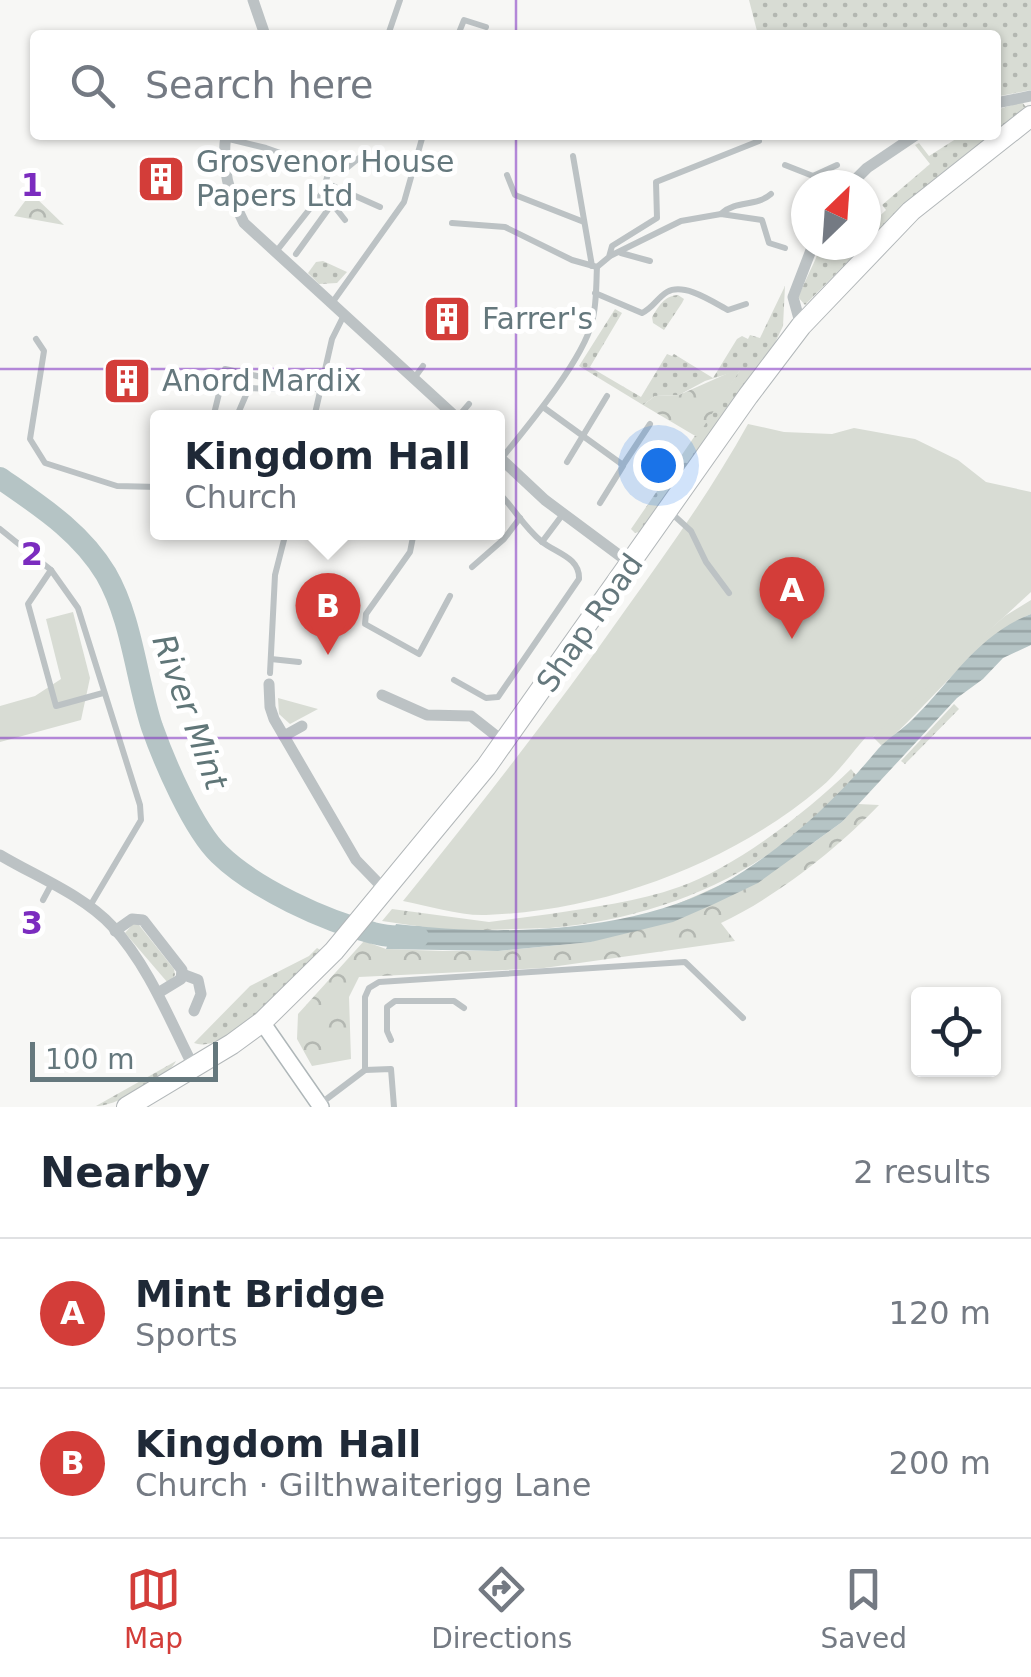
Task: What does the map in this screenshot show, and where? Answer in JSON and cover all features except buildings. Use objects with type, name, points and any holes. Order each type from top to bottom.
[{"type":"highway","name":"Shap Road","points":[[1001,140],[1031,116]]},
{"type":"highway","name":"Shap Road","points":[[127,1107],[262,1022],[344,940],[504,742],[801,326],[911,211],[1001,140]]},
{"type":"street","points":[[253,0],[263,30]]},
{"type":"street","points":[[1001,102],[1031,96]]},
{"type":"street","points":[[226,140],[223,164],[235,206],[246,226],[332,304],[419,372],[447,410]]},
{"type":"street","points":[[865,170],[909,140]]},
{"type":"street","points":[[801,326],[793,296],[807,260]]},
{"type":"street","points":[[505,462],[563,514],[631,564]]},
{"type":"street","points":[[270,678],[270,707],[284,736],[356,860],[385,890]]},
{"type":"street","points":[[382,695],[427,715],[471,716],[504,742]]},
{"type":"street","points":[[284,736],[302,726]]},
{"type":"street","points":[[0,856],[90,907],[115,930],[158,993],[194,1068]]},
{"type":"street","points":[[115,930],[132,919],[143,920],[182,974],[198,980],[201,994],[194,1011]]},
{"type":"street","points":[[158,993],[181,979],[182,974]]},
{"type":"street","points":[[262,1022],[320,1106]]},
{"type":"lane","points":[[390,30],[400,0]]},
{"type":"lane","points":[[460,30],[464,20],[486,27]]},
{"type":"lane","points":[[239,140],[329,170],[348,167],[359,158]]},
{"type":"lane","points":[[332,304],[404,202],[422,140]]},
{"type":"lane","points":[[609,256],[612,246],[658,218],[656,182],[760,140]]},
{"type":"lane","points":[[505,452],[543,406],[592,324],[594,266],[573,156]]},
{"type":"lane","points":[[785,165],[812,176],[837,165]]},
{"type":"lane","points":[[276,253],[323,192],[329,170]]},
{"type":"lane","points":[[507,175],[515,196],[584,222]]},
{"type":"lane","points":[[326,183],[380,207]]},
{"type":"lane","points":[[323,192],[345,220]]},
{"type":"lane","points":[[721,214],[728,207],[764,200],[771,194]]},
{"type":"lane","points":[[296,254],[332,204]]},
{"type":"lane","points":[[452,224],[505,227],[572,260],[594,266],[670,225],[721,214],[762,220],[769,244],[785,248]]},
{"type":"lane","points":[[620,253],[650,261]]},
{"type":"lane","points":[[595,294],[642,313],[668,291],[677,289],[728,310],[746,304]]},
{"type":"lane","points":[[316,410],[332,339],[345,314]]},
{"type":"lane","points":[[36,338],[44,351],[30,439],[44,463],[117,486],[150,487]]},
{"type":"lane","points":[[215,410],[225,368],[321,390]]},
{"type":"lane","points":[[239,410],[249,388],[273,390],[296,385]]},
{"type":"lane","points":[[566,462],[607,396]]},
{"type":"lane","points":[[459,410],[469,404]]},
{"type":"lane","points":[[543,406],[623,466]]},
{"type":"lane","points":[[600,503],[650,424]]},
{"type":"lane","points":[[454,680],[486,698],[498,697],[574,588],[580,571],[574,562],[542,542],[505,500]]},
{"type":"lane","points":[[668,511],[691,531],[706,562],[730,594]]},
{"type":"lane","points":[[542,542],[563,514]]},
{"type":"lane","points":[[505,538],[520,518]]},
{"type":"lane","points":[[0,529],[51,570],[78,608],[140,805],[141,820],[90,907]]},
{"type":"lane","points":[[270,678],[275,576],[284,540]]},
{"type":"lane","points":[[412,540],[410,552],[366,614],[365,624],[423,657],[450,596]]},
{"type":"lane","points":[[472,567],[503,540]]},
{"type":"lane","points":[[51,570],[28,604],[56,706],[103,693]]},
{"type":"lane","points":[[271,659],[299,662]]},
{"type":"lane","points":[[42,900],[51,885]]},
{"type":"lane","points":[[365,1070],[364,997],[378,982],[685,962],[743,1018]]},
{"type":"lane","points":[[391,1040],[387,1008],[395,1001],[454,1001],[464,1008]]},
{"type":"lane","points":[[320,1106],[365,1070],[391,1069],[394,1107]]},
{"type":"green space","points":[[749,0],[1031,0],[1031,90],[1001,96],[1001,30],[757,30]]},
{"type":"green space","points":[[1022,102],[1026,107],[1001,128],[1001,108]]},
{"type":"green space","points":[[954,140],[986,140],[881,229],[881,215],[886,210],[882,205],[930,164],[915,145],[919,143],[929,156]]},
{"type":"green space","points":[[31,193],[64,225],[14,216]]},
{"type":"green space","points":[[815,260],[849,260],[805,305],[798,297]]},
{"type":"green space","points":[[323,261],[347,272],[337,283],[319,284],[308,273],[316,262]]},
{"type":"green space","points":[[785,286],[783,326],[777,345],[643,531],[635,533],[631,529],[740,370],[705,381],[679,395],[655,396],[643,405],[579,366],[615,309],[622,313],[590,367],[641,397],[667,354],[674,354],[713,378],[737,339],[748,339],[750,335],[760,338]]},
{"type":"green space","points":[[678,295],[684,299],[664,330],[653,323],[652,317],[665,300]]},
{"type":"green space","points":[[742,367],[697,437],[643,405],[655,396],[679,395]]},
{"type":"green space","points":[[748,424],[784,432],[832,434],[854,428],[915,439],[958,460],[986,482],[1031,492],[1031,592],[873,737],[866,737],[820,788],[785,815],[706,861],[619,893],[530,912],[476,915],[403,901],[599,647],[690,518]]},
{"type":"green space","points":[[1031,600],[1031,614],[993,637],[882,746],[873,737],[902,706],[1005,616]]},
{"type":"green space","points":[[73,612],[90,678],[81,720],[0,742],[0,706],[35,696],[61,679],[46,619]]},
{"type":"green space","points":[[278,698],[318,709],[290,724],[279,714]]},
{"type":"green space","points":[[954,704],[959,709],[905,764],[901,761]]},
{"type":"green space","points":[[851,769],[856,775],[793,837],[719,883],[637,913],[550,928],[550,914],[615,904],[701,878],[792,820]]},
{"type":"green space","points":[[858,804],[879,805],[805,871],[721,923],[735,941],[544,968],[359,977],[349,997],[351,1059],[312,1066],[297,1039],[298,1014],[364,941],[386,949],[443,951],[498,951],[591,942],[809,846],[842,822]]},
{"type":"green space","points":[[392,909],[489,922],[550,914],[550,928],[451,931],[382,921]]},
{"type":"green space","points":[[133,924],[139,925],[174,969],[175,975],[168,983],[125,933]]},
{"type":"green space","points":[[317,948],[322,951],[243,1026],[208,1044],[194,1043],[250,986],[309,956]]},
{"type":"green space","points":[[176,1061],[140,1090],[96,1106]]},
{"type":"shaded area","points":[[1031,614],[1031,645],[1003,658],[957,698],[842,822],[758,883],[673,922],[591,942],[498,951],[386,949],[396,924],[483,930],[575,926],[665,908],[706,892],[744,871],[799,830],[913,719],[980,646]]},
{"type":"waterway","name":"River Mint","points":[[0,478],[72,532],[106,574],[122,610],[146,708],[164,758],[190,812],[219,854],[271,891],[313,912],[378,934],[418,937]]},
{"type":"place","name":"Grosvenor House Papers Ltd","points":[[161,179]]},
{"type":"place","name":"Farrer's","points":[[447,319]]},
{"type":"place","name":"Anord Mardix","points":[[127,381]]},
{"type":"place","name":"Mint Bridge","points":[[792,639]]},
{"type":"place","name":"Kingdom Hall","points":[[328,655]]}]
